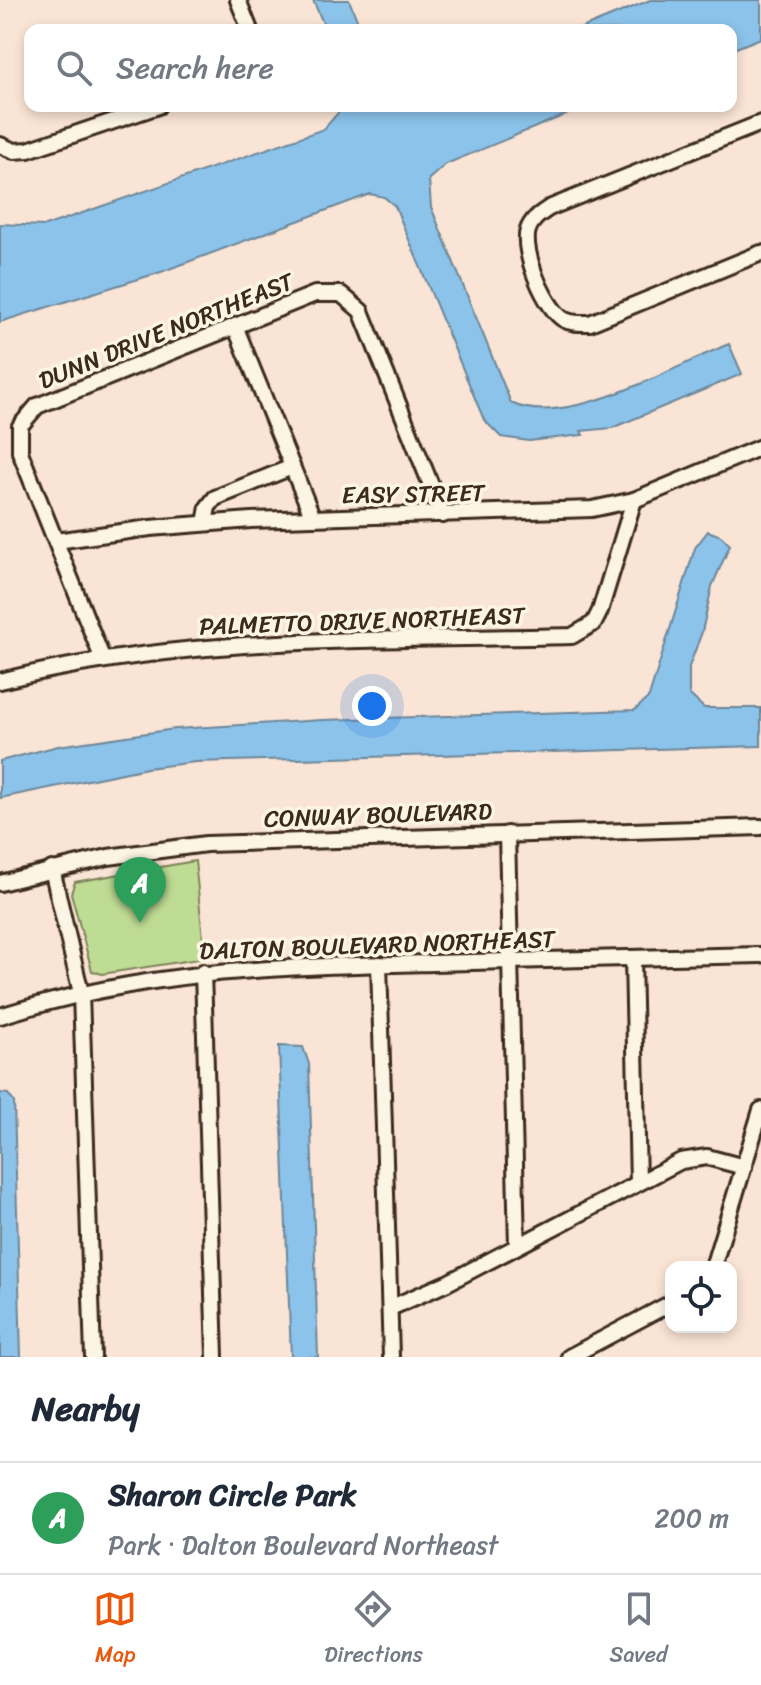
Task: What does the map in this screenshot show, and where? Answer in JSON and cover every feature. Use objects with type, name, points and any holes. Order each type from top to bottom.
[{"type":"street","points":[[238,0],[248,24]]},
{"type":"street","points":[[0,145],[14,151],[28,150],[140,112]]},
{"type":"street","points":[[761,123],[549,208],[535,217],[526,242],[554,312],[577,324],[590,323],[761,253]]},
{"type":"street","name":"DUNN DRIVE NORTHEAST","points":[[103,660],[20,452],[17,439],[26,415],[37,406],[315,294],[341,294],[361,311],[443,515]]},
{"type":"street","points":[[235,326],[313,518]]},
{"type":"street","name":"EASY STREET","points":[[56,541],[205,523],[578,511],[634,500],[761,447]]},
{"type":"street","points":[[205,523],[208,507],[215,498],[292,467]]},
{"type":"street","name":"PALMETTO DRIVE NORTHEAST","points":[[0,681],[103,660],[256,644],[572,636],[594,623],[600,611],[634,500]]},
{"type":"street","name":"CONWAY BOULEVARD","points":[[0,883],[52,869],[206,844],[761,827]]},
{"type":"street","points":[[507,834],[517,1246]]},
{"type":"street","points":[[52,869],[81,993],[93,1357]]},
{"type":"street","name":"DALTON BOULEVARD NORTHEAST","points":[[0,1016],[81,993],[203,972],[379,964],[761,955]]},
{"type":"street","points":[[633,958],[638,1183]]},
{"type":"street","points":[[379,964],[391,1357]]},
{"type":"street","points":[[203,972],[215,1357]]},
{"type":"street","points":[[715,1261],[761,1110]]},
{"type":"street","points":[[390,1308],[694,1158],[707,1157],[744,1167]]},
{"type":"street","points":[[569,1357],[665,1306]]},
{"type":"green space","points":[[195,861],[205,958],[102,974],[92,971],[71,893],[75,882]]},
{"type":"water","points":[[313,0],[349,0],[359,24],[323,24]]},
{"type":"water","points":[[650,0],[761,0],[761,38],[737,48],[737,24],[592,24]]},
{"type":"water","points":[[339,112],[572,112],[446,164],[429,179],[431,207],[511,403],[534,409],[590,402],[729,344],[742,374],[612,428],[581,431],[583,435],[529,441],[501,437],[484,420],[395,206],[384,197],[370,194],[161,272],[0,322],[0,224],[45,226],[324,129]]},
{"type":"water","points":[[708,531],[721,536],[730,545],[712,586],[702,632],[689,667],[689,694],[704,708],[761,708],[761,746],[196,762],[147,768],[0,798],[0,761],[58,746],[175,729],[322,720],[635,710],[649,697],[695,548]]},
{"type":"water","points":[[279,1046],[303,1047],[309,1064],[318,1357],[291,1357]]},
{"type":"water","points":[[0,1093],[8,1094],[14,1102],[21,1357],[0,1357]]},
{"type":"place","name":"Sharon Circle Park","points":[[140,923]]}]
